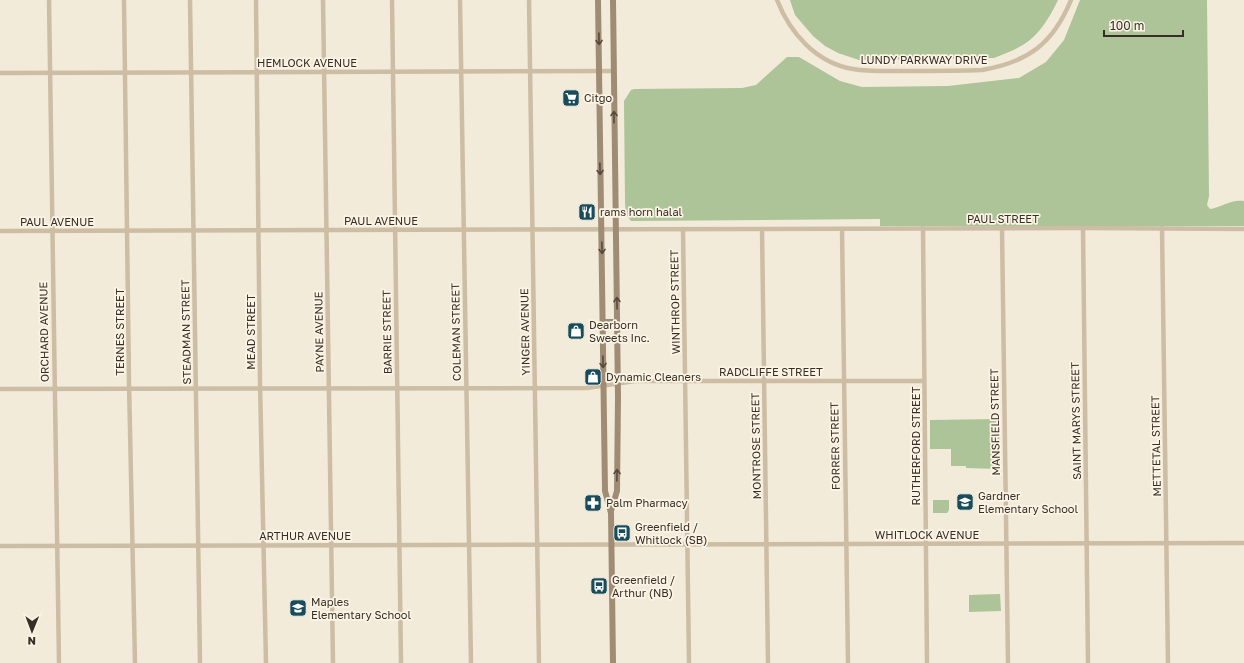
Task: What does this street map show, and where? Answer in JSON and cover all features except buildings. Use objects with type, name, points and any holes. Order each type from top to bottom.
[{"type":"main road","points":[[598,0],[605,491],[610,513],[613,663]]},
{"type":"main road","points":[[610,513],[616,491],[618,383],[613,0]]},
{"type":"main road","points":[[602,322],[617,322]]},
{"type":"street","name":"ORCHARD AVENUE","points":[[49,0],[59,663]]},
{"type":"street","name":"TERNES STREET","points":[[124,0],[129,389],[135,663]]},
{"type":"street","name":"STEADMAN STREET","points":[[190,0],[200,663]]},
{"type":"street","name":"MEAD STREET","points":[[256,0],[266,663]]},
{"type":"street","name":"PAYNE AVENUE","points":[[323,0],[333,663]]},
{"type":"street","name":"BARRIE STREET","points":[[392,0],[402,663]]},
{"type":"street","name":"COLEMAN STREET","points":[[460,0],[471,663]]},
{"type":"street","name":"YINGER AVENUE","points":[[529,0],[539,663]]},
{"type":"street","name":"LUNDY PARKWAY DRIVE","points":[[777,0],[784,16],[797,36],[814,52],[834,63],[852,69],[871,71],[960,71],[982,70],[1017,62],[1037,49],[1052,34],[1065,15],[1071,0]]},
{"type":"street","name":"HEMLOCK AVENUE","points":[[0,73],[614,71]]},
{"type":"street","name":"RUTHERFORD STREET","points":[[923,228],[927,663]]},
{"type":"street","name":"MANSFIELD STREET","points":[[1002,228],[1008,663]]},
{"type":"street","name":"SAINT MARYS STREET","points":[[1083,228],[1088,663]]},
{"type":"street","name":"METTETAL STREET","points":[[1162,228],[1168,663]]},
{"type":"street","name":"WINTHROP STREET","points":[[683,229],[689,663]]},
{"type":"street","name":"PAUL AVENUE","points":[[0,231],[762,229]]},
{"type":"street","name":"PAUL STREET","points":[[762,229],[1244,229]]},
{"type":"street","name":"MONTROSE STREET","points":[[762,229],[768,663]]},
{"type":"street","name":"FORRER STREET","points":[[842,229],[848,663]]},
{"type":"street","name":"RADCLIFFE STREET","points":[[0,389],[587,388],[635,381],[924,381]]},
{"type":"street","name":"WHITLOCK AVENUE","points":[[611,544],[1244,543]]},
{"type":"street","name":"ARTHUR AVENUE","points":[[0,546],[611,544]]},
{"type":"green space","points":[[790,0],[1058,0],[1046,21],[1031,39],[1018,48],[994,58],[859,60],[838,53],[825,46],[813,36],[795,15]]},
{"type":"green space","points":[[1080,0],[1207,0],[1209,196],[1207,205],[1210,209],[1235,201],[1244,201],[1244,226],[880,226],[880,219],[631,221],[626,214],[624,101],[631,90],[742,88],[756,85],[787,57],[799,57],[840,81],[862,87],[948,86],[1019,78],[1046,62],[1064,40]]},
{"type":"green space","points":[[999,419],[1000,467],[998,467],[998,469],[951,466],[951,449],[930,449],[930,420]]},
{"type":"green space","points":[[933,500],[949,500],[949,510],[947,513],[933,513]]},
{"type":"green space","points":[[1000,594],[1001,611],[969,612],[969,595]]},
{"type":"place","name":"Citgo","points":[[571,98]]},
{"type":"place","name":"rams horn halal","points":[[587,212]]},
{"type":"place","name":"Dearborn Sweets Inc.","points":[[576,331]]},
{"type":"place","name":"Dynamic Cleaners","points":[[593,377]]},
{"type":"place","name":"Gardner Elementary School","points":[[965,502]]},
{"type":"place","name":"Palm Pharmacy","points":[[593,503]]},
{"type":"place","name":"Greenfield / Whitlock (SB)","points":[[622,533]]},
{"type":"place","name":"Greenfield / Arthur (NB)","points":[[599,586]]},
{"type":"place","name":"Maples Elementary School","points":[[298,608]]}]
